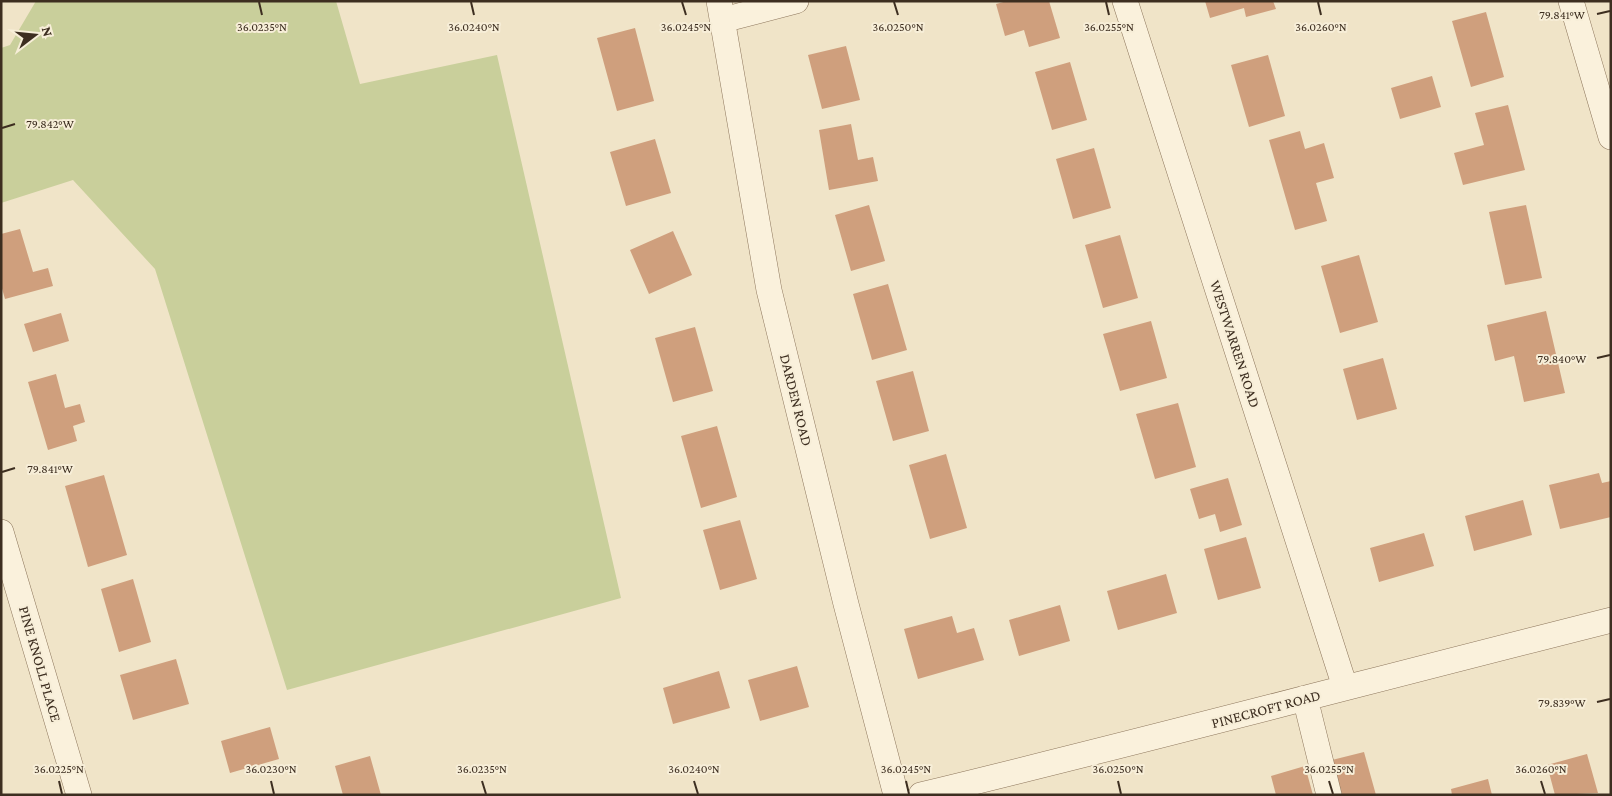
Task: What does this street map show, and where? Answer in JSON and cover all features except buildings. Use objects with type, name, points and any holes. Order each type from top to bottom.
[{"type":"street","points":[[721,11],[796,1]]},
{"type":"street","name":"WESTWARREN ROAD","points":[[1125,1],[1345,687]]},
{"type":"street","points":[[1572,1],[1611,138]]},
{"type":"street","name":"DARDEN ROAD","points":[[721,11],[769,290],[846,604],[896,795]]},
{"type":"street","name":"PINE KNOLL PLACE","points":[[1,532],[79,795]]},
{"type":"street","name":"PINECROFT ROAD","points":[[921,795],[1186,730],[1345,687],[1611,620]]},
{"type":"street","points":[[1305,698],[1330,795]]},
{"type":"green space","points":[[36,1],[336,1],[360,84],[497,55],[621,598],[287,690],[155,269],[73,180],[1,203],[1,48],[10,45]]}]
